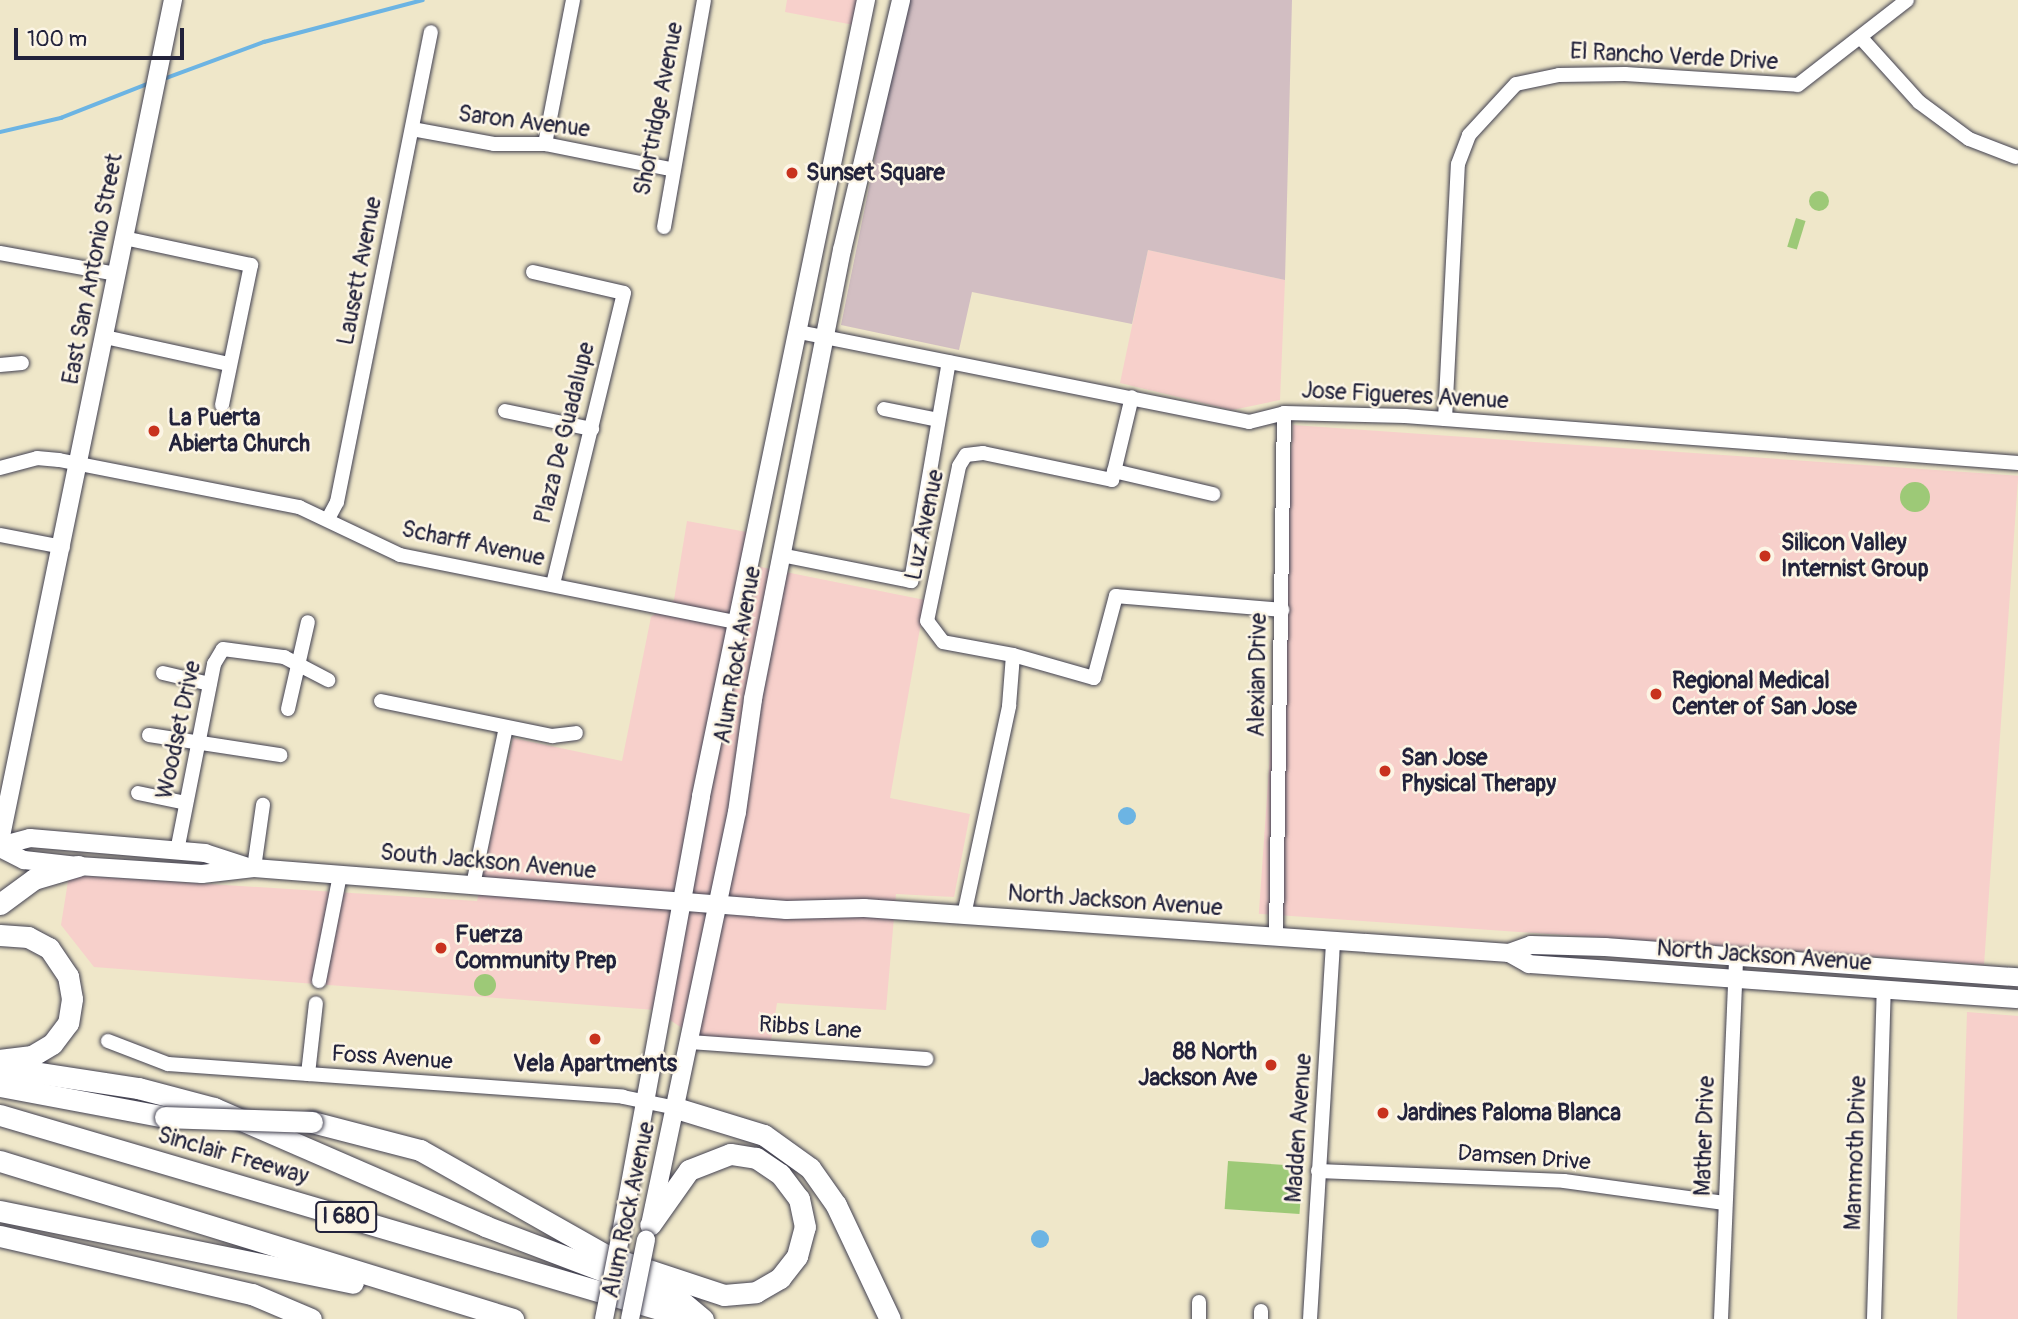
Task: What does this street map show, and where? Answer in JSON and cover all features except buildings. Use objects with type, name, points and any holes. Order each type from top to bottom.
[{"type":"highway","points":[[0,904],[34,879],[78,866]]},
{"type":"highway","points":[[0,935],[28,937],[49,948],[68,976],[72,999],[68,1023],[52,1044],[32,1056],[0,1060]]},
{"type":"highway","points":[[0,1067],[138,1088],[214,1108],[485,1226],[680,1300],[703,1319]]},
{"type":"highway","points":[[0,1086],[165,1117],[312,1122],[420,1150],[609,1257],[724,1295],[756,1292],[780,1278],[797,1256],[805,1227],[799,1199],[780,1174],[756,1158],[730,1154],[689,1170],[648,1233]]},
{"type":"highway","points":[[676,1108],[764,1135],[810,1168],[836,1205],[890,1319]]},
{"type":"highway","name":"Sinclair Freeway","points":[[0,1115],[693,1319]]},
{"type":"highway","name":"I 680","points":[[0,1161],[513,1319]]},
{"type":"highway","points":[[0,1211],[475,1308]]},
{"type":"highway","points":[[0,1236],[252,1294],[311,1319]]},
{"type":"main road","name":"East San Antonio Street","points":[[0,845],[173,0]]},
{"type":"main road","name":"Alum Rock Avenue","points":[[604,1319],[682,902],[866,0]]},
{"type":"main road","name":"Alum Rock Avenue","points":[[630,1319],[718,905],[781,555],[824,337],[901,0]]},
{"type":"main road","name":"South Jackson Avenue","points":[[0,845],[30,838],[177,851],[254,869],[718,905]]},
{"type":"main road","name":"South Jackson Avenue","points":[[0,845],[24,860],[78,866],[202,874],[254,869]]},
{"type":"main road","name":"North Jackson Avenue","points":[[718,905],[964,915],[1509,953],[1531,945],[1736,956],[2018,977]]},
{"type":"main road","name":"North Jackson Avenue","points":[[1509,953],[1529,964],[2018,999]]},
{"type":"street","points":[[545,144],[573,0]]},
{"type":"street","name":"Shortridge Avenue","points":[[664,227],[670,169],[704,0]]},
{"type":"street","name":"El Rancho Verde Drive","points":[[1445,419],[1458,164],[1469,135],[1516,84],[1559,75],[1625,74],[1798,85],[1862,39],[1906,0]]},
{"type":"street","name":"Lausett Avenue","points":[[329,517],[337,502],[431,33]]},
{"type":"street","points":[[1862,39],[1919,102],[1969,139],[2017,157]]},
{"type":"street","name":"Saron Avenue","points":[[412,129],[494,144],[545,144],[670,169]]},
{"type":"street","points":[[124,238],[251,265],[222,405]]},
{"type":"street","points":[[0,253],[117,274]]},
{"type":"street","name":"Plaza De Guadalupe","points":[[533,272],[624,293],[553,584]]},
{"type":"street","name":"Jose Figueres Avenue","points":[[799,332],[1250,422],[1284,413],[1445,419],[2018,463]]},
{"type":"street","points":[[104,337],[229,364]]},
{"type":"street","points":[[781,555],[911,582],[949,362]]},
{"type":"street","points":[[0,365],[22,363]]},
{"type":"street","points":[[1114,471],[1132,397]]},
{"type":"street","points":[[884,409],[938,420]]},
{"type":"street","points":[[505,411],[592,429]]},
{"type":"street","name":"Alexian Drive","points":[[1276,937],[1284,413]]},
{"type":"street","name":"Luz Avenue","points":[[1213,494],[1114,471],[1112,480],[983,453],[966,455],[959,466],[927,621],[943,642],[1013,655],[1094,678],[1116,596],[1282,610]]},
{"type":"street","name":"Scharff Avenue","points":[[0,468],[37,458],[80,464],[329,517],[400,555],[740,623]]},
{"type":"street","points":[[0,535],[63,547]]},
{"type":"street","points":[[288,709],[308,622]]},
{"type":"street","name":"Woodset Drive","points":[[177,851],[210,684],[223,649],[300,662],[328,680]]},
{"type":"street","points":[[964,915],[1009,706],[1013,655]]},
{"type":"street","points":[[163,673],[210,684]]},
{"type":"street","points":[[381,701],[506,727],[576,733]]},
{"type":"street","points":[[473,886],[506,727]]},
{"type":"street","points":[[149,735],[280,755]]},
{"type":"street","points":[[138,793],[186,803]]},
{"type":"street","points":[[254,869],[263,805]]},
{"type":"street","points":[[319,981],[340,875]]},
{"type":"street","name":"Madden Avenue","points":[[1310,1319],[1333,941]]},
{"type":"street","name":"Mather Drive","points":[[1721,1319],[1736,956]]},
{"type":"street","name":"Mammoth Drive","points":[[1874,1319],[1884,989]]},
{"type":"street","points":[[308,1074],[316,1003]]},
{"type":"street","name":"Foss Avenue","points":[[108,1041],[156,1062],[645,1100],[676,1108]]},
{"type":"street","name":"Ribbs Lane","points":[[690,1042],[926,1059]]},
{"type":"street","name":"Damsen Drive","points":[[1318,1171],[1564,1181],[1725,1203]]},
{"type":"street","points":[[1199,1302],[1199,1319]]},
{"type":"shaded area","points":[[787,0],[860,0],[854,25],[785,12]]},
{"type":"shaded area","points":[[907,0],[1292,0],[1285,280],[1148,250],[1132,324],[972,292],[959,350],[841,325]]},
{"type":"shaded area","points":[[1148,250],[1285,280],[1280,400],[1232,410],[1120,383]]},
{"type":"shaded area","name":"Regional Medical Center of San Jose","points":[[1293,425],[2018,476],[1984,965],[1259,914]]},
{"type":"shaded area","points":[[687,521],[752,533],[746,564],[925,600],[890,798],[970,814],[954,897],[896,894],[886,1010],[777,1003],[771,1041],[697,1038],[655,1010],[94,967],[61,925],[69,875],[477,901],[513,738],[622,761],[651,617],[674,600]]},
{"type":"shaded area","points":[[1967,1012],[2018,1016],[2018,1319],[1957,1319]]},
{"type":"green space","points":[[1815,191],[1823,191],[1829,201],[1823,211],[1815,211],[1809,205],[1809,197]]},
{"type":"green space","points":[[1796,218],[1806,221],[1797,250],[1787,247]]},
{"type":"green space","points":[[1915,482],[1925,487],[1930,497],[1925,507],[1915,512],[1905,507],[1900,497],[1905,487]]},
{"type":"green space","points":[[485,974],[493,977],[496,985],[493,993],[485,996],[477,993],[474,985],[477,977]]},
{"type":"green space","points":[[1228,1161],[1303,1166],[1299,1214],[1225,1209]]},
{"type":"water","points":[[1123,807],[1131,807],[1136,816],[1134,823],[1123,825],[1118,820],[1118,812]]},
{"type":"water","points":[[1040,1230],[1046,1233],[1049,1239],[1046,1245],[1040,1248],[1034,1245],[1031,1239],[1034,1233]]},
{"type":"waterway","points":[[164,79],[264,42],[423,0]]},
{"type":"waterway","points":[[0,132],[61,118],[150,83]]},
{"type":"place","name":"Sunset Square","points":[[792,173]]},
{"type":"place","name":"La Puerta Abierta Church","points":[[154,431]]},
{"type":"place","name":"Silicon Valley Internist Group","points":[[1765,556]]},
{"type":"place","name":"Regional Medical Center of San Jose","points":[[1656,694]]},
{"type":"place","name":"San Jose Physical Therapy","points":[[1385,771]]},
{"type":"place","name":"Fuerza Community Prep","points":[[441,948]]},
{"type":"place","name":"Vela Apartments","points":[[595,1039]]},
{"type":"place","name":"88 North Jackson Ave","points":[[1271,1065]]},
{"type":"place","name":"Jardines Paloma Blanca","points":[[1383,1113]]}]
